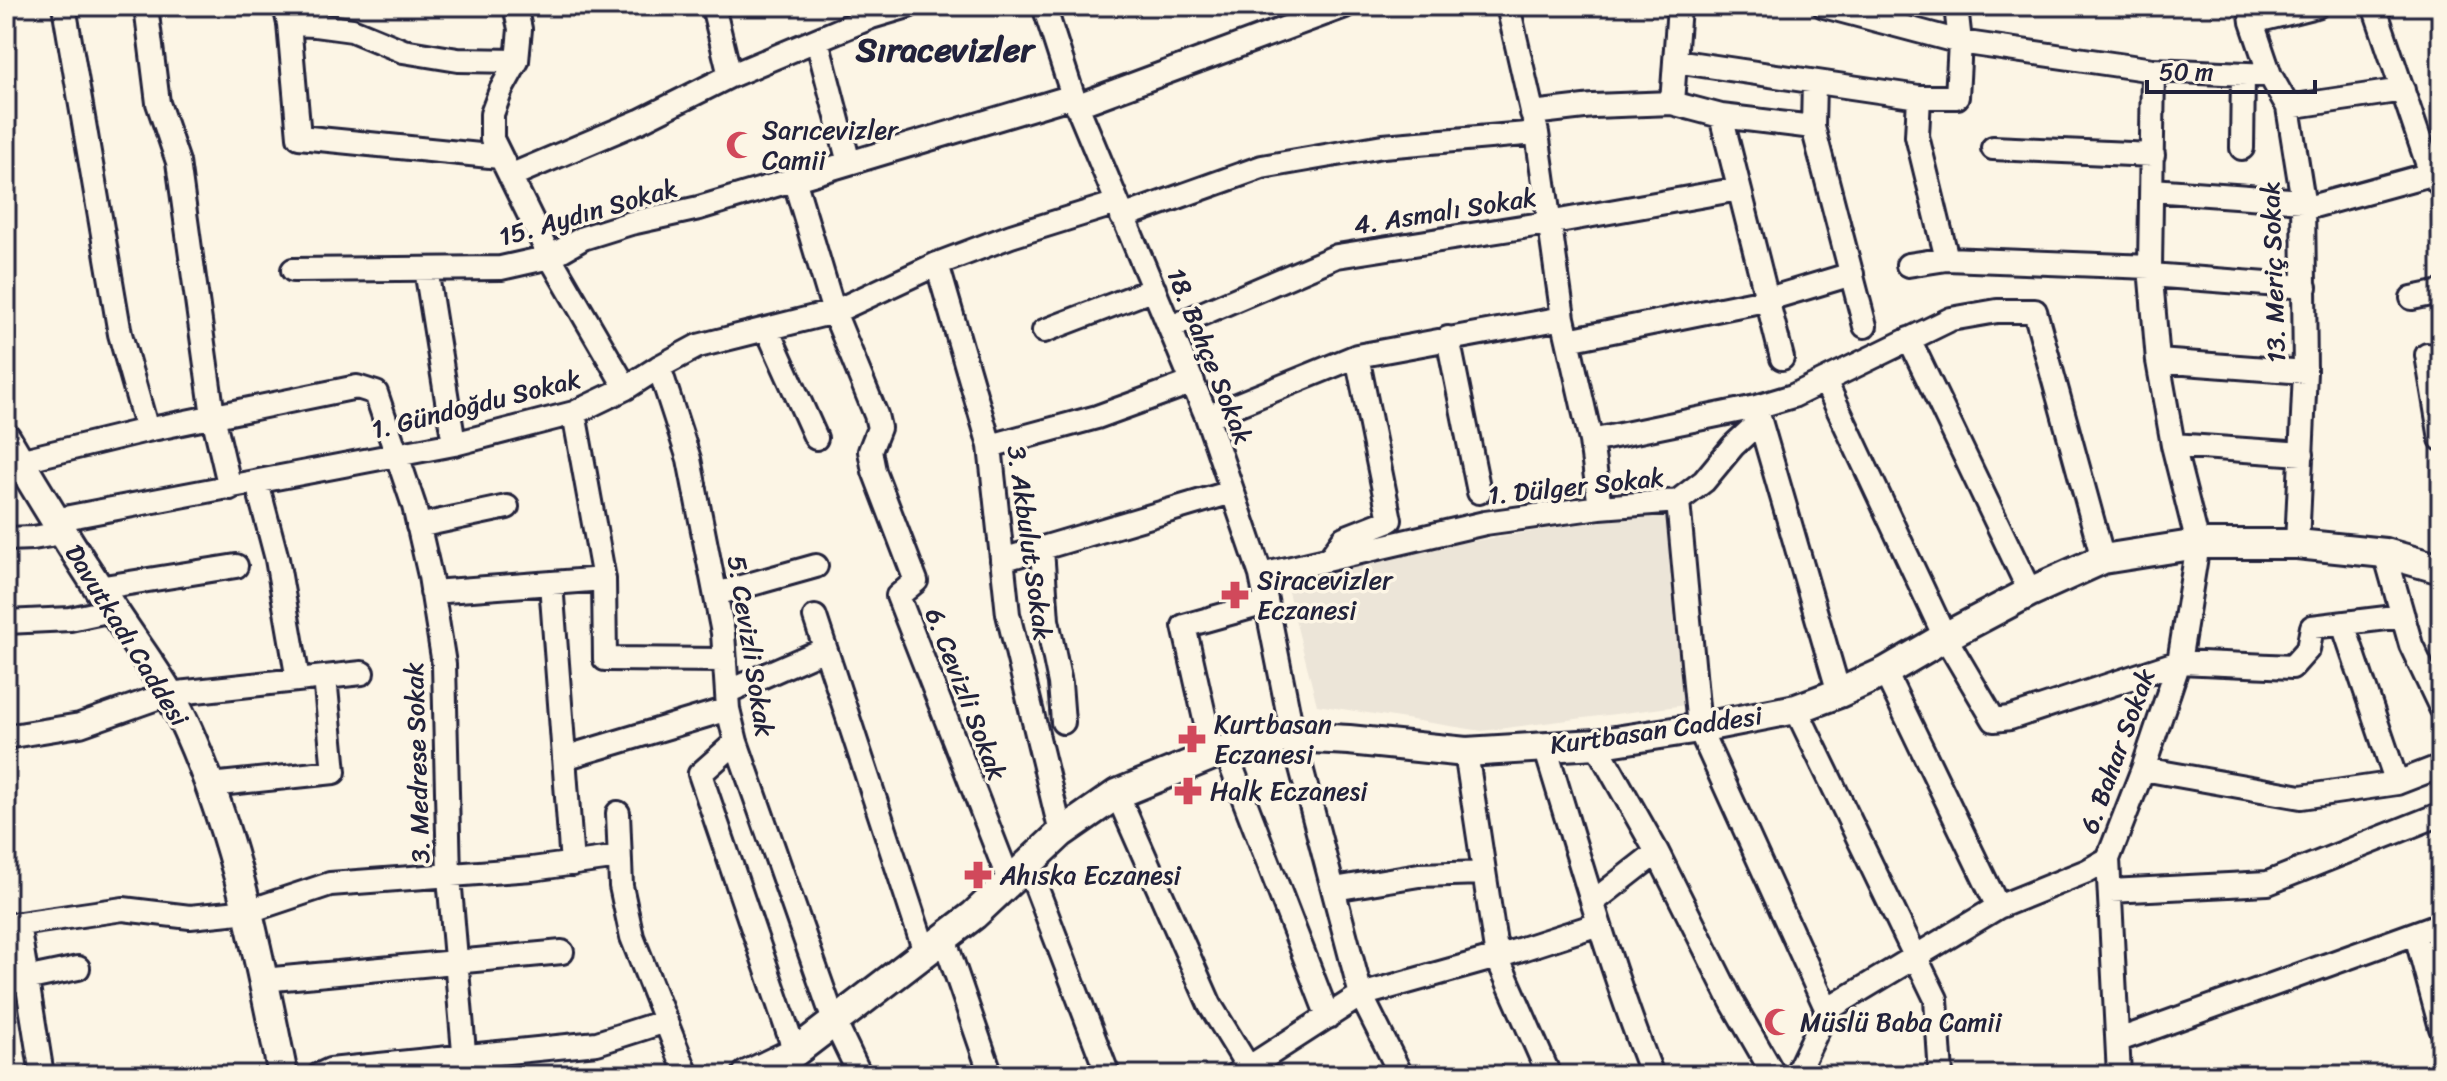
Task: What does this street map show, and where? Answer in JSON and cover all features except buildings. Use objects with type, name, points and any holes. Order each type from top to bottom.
[{"type":"main road","name":"Davutkadı Caddesi","points":[[12,450],[168,694],[187,729],[221,813],[249,911],[283,1075]]},
{"type":"main road","name":"Kurtbasan Caddesi","points":[[747,1075],[795,1052],[974,915],[1061,833],[1117,794],[1219,752],[1293,737],[1466,752],[1596,744],[1796,709],[1885,672],[2030,592],[2103,559],[2198,544],[2297,544],[2385,553],[2441,569]]},
{"type":"street","points":[[64,6],[120,334],[147,430]]},
{"type":"street","points":[[146,6],[158,103],[178,162],[213,416],[230,488]]},
{"type":"street","points":[[515,6],[520,29],[517,61],[492,114],[492,139],[550,257],[626,388]]},
{"type":"street","points":[[713,6],[730,76]]},
{"type":"street","points":[[517,61],[458,60],[403,51],[352,30],[315,25],[287,15],[299,137],[505,166],[640,121],[730,76],[871,17],[908,6]]},
{"type":"street","name":"18. Bahçe Sokak","points":[[1044,6],[1075,101],[1207,417],[1261,575],[1293,737],[1361,995],[1401,1075]]},
{"type":"street","name":"15. Aydın Sokak","points":[[293,270],[501,268],[550,257],[583,238],[631,223],[699,208],[1075,101],[1315,12],[1345,6]]},
{"type":"street","points":[[1508,6],[1534,123],[1563,318],[1591,441],[1600,507]]},
{"type":"street","points":[[1672,103],[1679,6]]},
{"type":"street","points":[[1824,6],[1960,42],[2153,70],[2270,75]]},
{"type":"street","points":[[1675,61],[1919,97],[1957,97],[1960,42],[1956,6]]},
{"type":"street","points":[[2251,14],[2317,6]]},
{"type":"street","points":[[2152,190],[2303,205],[2436,180],[2374,6]]},
{"type":"street","name":"13. Meriç Sokak","points":[[2251,14],[2270,75],[2288,107],[2303,205],[2305,372],[2297,544]]},
{"type":"street","points":[[817,40],[849,163]]},
{"type":"street","points":[[2153,70],[2150,271],[2158,361],[2173,445],[2198,544]]},
{"type":"street","points":[[2242,148],[2243,74]]},
{"type":"street","points":[[1814,82],[1813,127],[1865,326]]},
{"type":"street","points":[[2288,107],[2403,90]]},
{"type":"street","points":[[1919,97],[1917,136],[1947,259]]},
{"type":"street","name":"1. Gündoğdu Sokak","points":[[6,539],[33,538],[58,526],[454,444],[574,413],[626,388],[698,346],[834,312],[937,264],[1011,236],[1120,210],[1262,167],[1534,123],[1593,106],[1672,103],[1721,116],[1813,127]]},
{"type":"street","points":[[1721,116],[1782,358]]},
{"type":"street","points":[[1993,148],[2153,155]]},
{"type":"street","points":[[794,179],[834,312]]},
{"type":"street","name":"4. Asmalı Sokak","points":[[1171,327],[1337,256],[1739,189]]},
{"type":"street","points":[[1908,265],[1947,259],[2150,271],[2305,287]]},
{"type":"street","name":"3. Akbulut Sokak","points":[[937,264],[990,446],[1008,614],[1061,833]]},
{"type":"street","points":[[426,269],[454,444]]},
{"type":"street","points":[[1568,340],[1765,300],[1852,274]]},
{"type":"street","points":[[1044,331],[1154,289]]},
{"type":"street","points":[[2412,298],[2441,292]]},
{"type":"street","points":[[1591,441],[1758,414],[1951,319],[1997,311],[2035,311],[2103,559]]},
{"type":"street","name":"6. Cevizli Sokak","points":[[834,312],[876,415],[879,428],[870,451],[874,471],[916,581],[898,596],[1018,871]]},
{"type":"street","points":[[1207,417],[1357,356],[1563,318]]},
{"type":"street","points":[[767,329],[816,438]]},
{"type":"street","points":[[1448,338],[1479,492]]},
{"type":"street","points":[[1909,339],[2030,592]]},
{"type":"street","points":[[2427,355],[2441,439]]},
{"type":"street","points":[[1330,558],[1344,538],[1390,520],[1357,356]]},
{"type":"street","points":[[2158,361],[2305,372]]},
{"type":"street","name":"5. Cevizli Sokak","points":[[659,367],[689,459],[723,633],[728,700],[736,742],[834,1021],[860,1075]]},
{"type":"street","points":[[1825,381],[1945,637],[1994,720],[2010,718],[2179,662],[2292,667],[2308,649],[2312,627],[2403,616]]},
{"type":"street","points":[[990,446],[1097,417],[1193,382]]},
{"type":"street","name":"3. Medrese Sokak","points":[[213,416],[357,387],[376,393],[418,526],[444,664],[449,877],[465,1065]]},
{"type":"street","points":[[574,413],[604,579],[605,659],[725,660]]},
{"type":"street","points":[[1678,501],[1704,481],[1758,414]]},
{"type":"street","points":[[1758,414],[1839,693]]},
{"type":"street","points":[[12,450],[147,430],[213,416]]},
{"type":"street","points":[[2173,445],[2302,454]]},
{"type":"street","points":[[257,483],[277,559],[298,680]]},
{"type":"street","points":[[1002,560],[1232,492]]},
{"type":"street","name":"1. Dülger Sokak","points":[[1261,575],[1485,523],[1600,507],[1678,501],[1699,728],[1827,1010]]},
{"type":"street","points":[[418,526],[507,507]]},
{"type":"street","name":"6. Bahar Sokak","points":[[2119,1075],[2108,859],[2143,769],[2179,662],[2198,544]]},
{"type":"street","points":[[1042,549],[1047,620],[1060,683],[1063,722]]},
{"type":"street","points":[[2385,553],[2411,645],[2441,708]]},
{"type":"street","points":[[6,622],[70,619],[105,599],[236,566]]},
{"type":"street","points":[[716,594],[816,566]]},
{"type":"street","points":[[432,592],[604,579]]},
{"type":"street","points":[[551,583],[572,864]]},
{"type":"street","points":[[1266,603],[1184,626],[1219,752],[1328,1017]]},
{"type":"street","points":[[815,617],[934,945],[991,1075]]},
{"type":"street","points":[[2343,624],[2397,783]]},
{"type":"street","points":[[564,758],[728,700],[825,649]]},
{"type":"street","points":[[1885,672],[1998,907]]},
{"type":"street","points":[[6,737],[80,725],[168,694],[362,673]]},
{"type":"street","points":[[210,785],[334,772],[325,677]]},
{"type":"street","points":[[1796,709],[1936,999],[1941,1075]]},
{"type":"street","points":[[736,742],[700,774],[795,1052]]},
{"type":"street","points":[[1596,744],[1657,852],[1732,1002],[1774,1075]]},
{"type":"street","points":[[1545,747],[1599,924],[1652,1075]]},
{"type":"street","points":[[1466,752],[1497,957],[1549,1075]]},
{"type":"street","points":[[2143,769],[2301,797],[2397,783],[2441,766]]},
{"type":"street","points":[[1117,794],[1210,1005],[1245,1073],[1361,995],[1497,957],[1599,924]]},
{"type":"street","points":[[618,813],[621,886],[632,937],[687,1075]]},
{"type":"street","points":[[2110,891],[2268,883],[2441,814]]},
{"type":"street","points":[[1593,902],[1657,852]]},
{"type":"street","points":[[42,1075],[16,981],[12,925],[123,909],[190,917],[249,911],[330,884],[449,877],[619,857]]},
{"type":"street","points":[[1796,1075],[1827,1010],[1998,907],[2087,871],[2108,859]]},
{"type":"street","points":[[1018,871],[1108,1075]]},
{"type":"street","points":[[1334,889],[1419,875],[1483,873]]},
{"type":"street","points":[[2119,1040],[2441,924]]},
{"type":"street","points":[[2416,935],[2441,1028]]},
{"type":"street","points":[[263,980],[562,952]]},
{"type":"street","points":[[16,981],[78,968]]},
{"type":"street","points":[[319,1075],[330,1070],[465,1065],[597,1043],[666,1021]]},
{"type":"shaded area","points":[[1664,511],[1674,552],[1686,705],[1482,731],[1317,705],[1285,580],[1447,545]]},
{"type":"place","name":"Sarıcevizler Camii","points":[[740,145]]},
{"type":"place","name":"Siracevizler Eczanesi","points":[[1235,595]]},
{"type":"place","name":"Kurtbasan Eczanesi","points":[[1192,739]]},
{"type":"place","name":"Halk Eczanesi","points":[[1188,791]]},
{"type":"place","name":"Ahıska Eczanesi","points":[[978,875]]},
{"type":"place","name":"Müslü Baba Camii","points":[[1778,1022]]},
{"type":"district","name":"Sıracevizler","points":[[945,49]]}]
